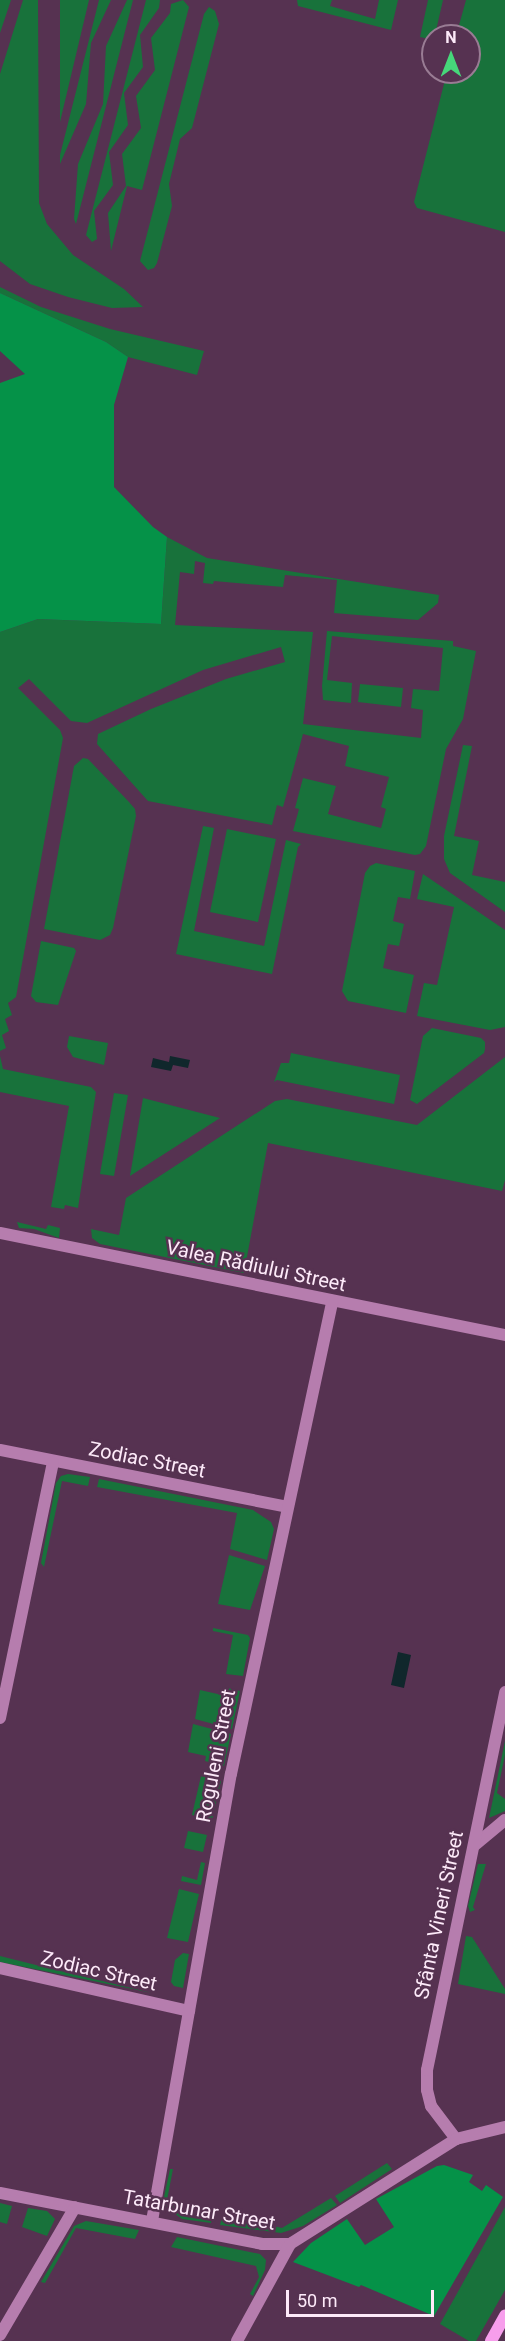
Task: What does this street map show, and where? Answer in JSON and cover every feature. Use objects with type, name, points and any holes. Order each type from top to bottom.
[{"type":"street","name":"Valea Rădiului Street","points":[[0,1233],[332,1302],[505,1335]]},
{"type":"street","name":"Roguleni Street","points":[[152,2221],[235,1754],[332,1302]]},
{"type":"street","name":"Zodiac Street","points":[[0,1450],[287,1507]]},
{"type":"street","points":[[0,1718],[53,1462]]},
{"type":"street","name":"Sfânta Vineri Street","points":[[456,2139],[431,2106],[427,2090],[427,2070],[505,1692]]},
{"type":"street","points":[[474,1845],[505,1820]]},
{"type":"street","name":"Zodiac Street","points":[[0,1968],[189,2011]]},
{"type":"street","name":"Tatarbunar Street","points":[[0,2193],[262,2244],[290,2244],[456,2139],[505,2127]]},
{"type":"street","points":[[0,2335],[75,2207]]},
{"type":"street","points":[[237,2341],[290,2244]]},
{"type":"street","points":[[490,2341],[505,2316]]},
{"type":"green space","points":[[0,0],[11,0],[0,33]]},
{"type":"green space","points":[[23,0],[38,0],[39,203],[47,224],[73,255],[124,289],[143,307],[112,308],[68,297],[30,284],[0,261],[0,74]]},
{"type":"green space","points":[[60,0],[89,0],[60,122]]},
{"type":"green space","points":[[99,0],[111,0],[91,43],[86,104],[60,164],[60,155]]},
{"type":"green space","points":[[127,0],[133,0],[76,224],[74,219],[78,164],[103,104],[106,46]]},
{"type":"green space","points":[[146,0],[160,0],[159,8],[140,35],[143,67],[124,93],[128,125],[109,152],[113,185],[94,211],[97,239],[92,242],[86,235]]},
{"type":"green space","points":[[183,0],[189,7],[142,190],[127,186],[111,251],[108,213],[126,186],[122,154],[141,128],[136,96],[155,70],[151,38],[170,13],[171,4]]},
{"type":"green space","points":[[297,0],[332,0],[330,6],[375,19],[379,0],[398,0],[391,30],[298,6]]},
{"type":"green space","points":[[428,0],[443,0],[438,24],[423,24]]},
{"type":"green space","points":[[466,0],[505,0],[505,232],[417,208],[414,202],[444,84],[481,84],[481,24],[459,24]]},
{"type":"green space","points":[[209,7],[215,11],[219,24],[192,128],[180,139],[169,184],[172,206],[157,263],[154,268],[148,270],[140,261],[204,14]]},
{"type":"green space","points":[[0,287],[41,307],[110,329],[204,351],[197,375],[128,357],[106,342],[0,293]]},
{"type":"green space","points":[[0,293],[106,342],[128,357],[114,405],[114,487],[153,527],[167,537],[161,624],[38,619],[0,632],[0,383],[25,374],[0,351]]},
{"type":"green space","points":[[167,537],[207,558],[439,595],[438,603],[418,620],[334,613],[337,580],[285,575],[283,587],[214,581],[213,584],[203,583],[205,563],[195,561],[194,574],[180,572],[175,625],[313,632],[303,724],[421,738],[423,710],[411,708],[413,689],[439,691],[443,648],[332,636],[327,680],[352,683],[351,703],[323,700],[322,686],[327,631],[453,641],[453,646],[476,651],[463,719],[446,749],[426,846],[420,854],[415,855],[293,831],[299,809],[295,808],[303,778],[336,786],[328,814],[381,828],[386,809],[381,807],[389,777],[345,766],[349,746],[303,734],[283,807],[277,805],[272,825],[148,801],[97,744],[98,734],[151,709],[226,679],[285,662],[281,647],[203,670],[87,723],[71,721],[29,679],[18,688],[60,730],[63,738],[16,997],[8,1003],[12,1015],[5,1019],[9,1031],[2,1035],[6,1048],[0,1051],[0,632],[38,619],[161,624]]},
{"type":"green space","points":[[360,684],[403,688],[401,707],[358,702]]},
{"type":"green space","points":[[463,745],[472,746],[454,836],[479,841],[472,875],[505,882],[505,912],[450,873],[444,859],[444,836]]},
{"type":"green space","points":[[83,758],[88,759],[129,802],[135,809],[136,816],[113,928],[110,935],[100,940],[44,929],[74,766]]},
{"type":"green space","points":[[203,826],[214,828],[194,931],[264,946],[286,840],[301,844],[298,847],[272,974],[176,954]]},
{"type":"green space","points":[[227,829],[276,839],[258,922],[210,912]]},
{"type":"green space","points":[[376,863],[415,871],[410,899],[398,897],[393,921],[404,924],[399,946],[388,944],[383,968],[414,975],[406,1013],[348,1001],[342,991],[365,873],[370,866]]},
{"type":"green space","points":[[423,874],[505,930],[505,1027],[490,1030],[417,1016],[424,983],[437,985],[454,907],[417,899]]},
{"type":"green space","points":[[41,941],[74,948],[76,951],[58,1005],[36,1002],[31,996]]},
{"type":"green space","points":[[432,1028],[481,1038],[485,1042],[485,1049],[484,1053],[417,1104],[410,1100],[423,1036]]},
{"type":"green space","points":[[69,1036],[108,1043],[104,1065],[73,1057],[67,1047]]},
{"type":"green space","points":[[291,1053],[400,1075],[394,1104],[277,1080],[274,1082],[281,1063],[289,1063]]},
{"type":"green space","points":[[0,1056],[3,1069],[91,1087],[96,1092],[78,1208],[65,1205],[64,1209],[51,1207],[69,1106],[0,1092]]},
{"type":"green space","points":[[505,1057],[505,1180],[502,1191],[268,1143],[244,1273],[100,1244],[92,1238],[91,1229],[119,1235],[126,1198],[275,1101],[287,1099],[417,1125]]},
{"type":"green space","points":[[114,1093],[128,1095],[114,1176],[100,1174]]},
{"type":"green space","points":[[143,1098],[220,1118],[130,1176]]},
{"type":"green space","points":[[17,1222],[46,1229],[48,1225],[60,1228],[59,1238],[34,1229],[19,1228]]},
{"type":"green space","points":[[68,1474],[90,1477],[88,1486],[62,1481],[44,1567],[41,1563],[56,1483],[61,1476]]},
{"type":"green space","points":[[99,1479],[253,1510],[271,1522],[274,1529],[267,1560],[230,1549],[237,1513],[97,1487]]},
{"type":"green space","points":[[229,1555],[265,1566],[250,1610],[218,1604]]},
{"type":"green space","points":[[213,1628],[248,1635],[250,1638],[243,1676],[226,1674],[233,1635],[213,1631]]},
{"type":"green space","points":[[223,1687],[240,1691],[232,1729],[195,1719],[200,1690],[222,1695]]},
{"type":"green space","points":[[193,1724],[231,1734],[224,1766],[205,1761],[206,1756],[188,1752]]},
{"type":"green space","points":[[505,1741],[505,1755],[497,1793],[505,1799],[505,1811],[489,1818]]},
{"type":"green space","points":[[201,1776],[221,1781],[212,1820],[192,1815]]},
{"type":"green space","points":[[188,1831],[207,1835],[203,1852],[184,1848]]},
{"type":"green space","points":[[201,1862],[205,1863],[201,1885],[181,1881],[182,1876],[197,1880]]},
{"type":"green space","points":[[478,1864],[486,1864],[473,1907],[475,1910],[470,1912],[468,1906]]},
{"type":"green space","points":[[179,1889],[199,1894],[188,1942],[167,1938]]},
{"type":"green space","points":[[466,1936],[472,1937],[505,1989],[505,1994],[458,1984]]},
{"type":"green space","points":[[183,1953],[189,1954],[183,1988],[174,1986],[171,1982],[175,1960]]},
{"type":"green space","points":[[0,1956],[52,1969],[152,1993],[0,1962]]},
{"type":"green space","points":[[387,2163],[392,2169],[340,2203],[335,2196]]},
{"type":"green space","points":[[444,2165],[473,2175],[469,2182],[482,2191],[486,2185],[503,2197],[434,2316],[361,2285],[359,2287],[293,2262],[311,2243],[347,2219],[365,2245],[394,2227],[376,2199],[437,2166]]},
{"type":"green space","points":[[170,2169],[173,2169],[167,2200],[213,2212],[211,2223],[182,2219],[165,2206],[164,2197]]},
{"type":"green space","points":[[331,2198],[337,2205],[303,2226],[281,2233],[220,2225],[223,2214],[282,2228]]},
{"type":"green space","points":[[0,2203],[12,2206],[7,2224],[0,2222]]},
{"type":"green space","points":[[505,2207],[505,2290],[476,2341],[469,2341],[440,2324]]},
{"type":"green space","points":[[28,2208],[47,2211],[55,2219],[47,2236],[22,2227]]},
{"type":"green space","points":[[86,2221],[139,2230],[135,2239],[76,2228],[45,2283],[41,2282],[74,2226]]},
{"type":"green space","points":[[177,2237],[260,2254],[266,2260],[265,2270],[253,2296],[250,2294],[259,2277],[256,2266],[171,2247]]},
{"type":"shaded area","points":[[170,1056],[190,1060],[188,1068],[173,1065],[171,1071],[151,1067],[153,1058],[169,1062]]},
{"type":"shaded area","points":[[398,1652],[411,1655],[404,1688],[391,1685]]}]
